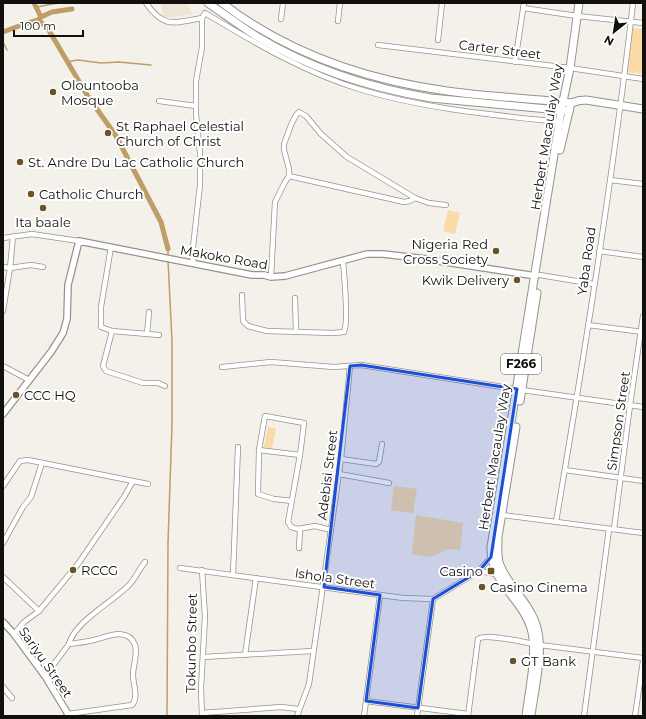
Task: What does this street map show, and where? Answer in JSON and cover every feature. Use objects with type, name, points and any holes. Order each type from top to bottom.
[{"type":"main road","points":[[208,3],[256,36],[320,68],[364,83],[411,95],[431,98],[567,108],[580,100],[643,109]]},
{"type":"main road","points":[[222,3],[250,23],[292,46],[318,58],[366,74],[448,92],[563,102],[567,108]]},
{"type":"main road","name":"Herbert Macaulay Way","points":[[563,102],[570,68],[579,3]]},
{"type":"main road","name":"Herbert Macaulay Way","points":[[530,716],[537,645],[537,627],[533,616],[502,569],[499,561],[498,546],[538,275],[563,122],[567,108]]},
{"type":"main road","name":"Herbert Macaulay Way","points":[[520,390],[494,528],[491,557],[496,574],[527,618],[537,645],[526,716]]},
{"type":"street","points":[[146,3],[158,17],[165,22],[202,18]]},
{"type":"street","points":[[281,19],[283,3]]},
{"type":"street","points":[[338,21],[340,3]]},
{"type":"street","points":[[438,40],[442,3]]},
{"type":"street","name":"Yaba Road","points":[[556,522],[577,397],[610,180],[633,3]]},
{"type":"street","points":[[515,62],[523,5],[577,16],[643,23]]},
{"type":"street","points":[[194,263],[192,249],[200,185],[200,153],[196,106],[196,80],[202,47],[202,18],[205,13],[283,59],[362,90],[429,106],[516,118],[563,122]]},
{"type":"street","name":"Carter Street","points":[[378,45],[570,68],[643,79]]},
{"type":"street","points":[[159,101],[196,106]]},
{"type":"street","points":[[271,277],[275,202],[284,182],[289,176],[284,144],[291,125],[299,112],[306,116],[321,134],[347,157],[415,198],[429,203],[446,205]]},
{"type":"street","points":[[289,176],[404,202],[415,198]]},
{"type":"street","points":[[610,180],[643,184]]},
{"type":"street","name":"Makoko Road","points":[[3,238],[29,234],[42,234],[252,275],[264,275],[271,277],[285,276],[367,254],[383,254],[538,275]]},
{"type":"street","points":[[3,311],[13,237]]},
{"type":"street","points":[[3,414],[51,352],[63,333],[65,326],[68,285],[79,241]]},
{"type":"street","points":[[111,247],[101,307],[101,327],[112,331],[159,335]]},
{"type":"street","points":[[599,251],[643,257]]},
{"type":"street","points":[[242,295],[244,321],[248,326],[267,331],[344,332],[346,329],[346,316],[343,261]]},
{"type":"street","points":[[3,267],[10,268],[31,265],[43,267]]},
{"type":"street","points":[[538,275],[594,284]]},
{"type":"street","points":[[295,298],[296,332]]},
{"type":"street","points":[[147,334],[149,312]]},
{"type":"street","name":"Simpson Street","points":[[584,716],[592,653],[621,479],[643,316]]},
{"type":"street","points":[[588,325],[642,332]]},
{"type":"street","points":[[112,331],[103,366],[106,371],[143,383],[165,386]]},
{"type":"street","points":[[222,367],[270,362],[334,367],[361,364],[520,390],[643,407]]},
{"type":"street","points":[[3,366],[29,380]]},
{"type":"street","name":"Adebisi Street","points":[[297,716],[298,709],[309,684],[324,587],[341,459],[350,366]]},
{"type":"street","points":[[292,501],[274,499],[258,494],[259,450],[265,416],[304,423],[300,455],[292,501],[288,522],[291,527],[300,529],[315,526],[331,530]]},
{"type":"street","points":[[341,459],[376,464],[379,462],[382,444]]},
{"type":"street","points":[[233,575],[238,447]]},
{"type":"street","points":[[259,450],[300,455]]},
{"type":"street","points":[[3,486],[20,461],[28,460],[148,484]]},
{"type":"street","points":[[3,543],[22,507],[31,497],[42,463]]},
{"type":"street","points":[[564,470],[643,481]]},
{"type":"street","points":[[339,474],[389,483]]},
{"type":"street","points":[[14,634],[24,622],[39,611],[89,549],[133,481]]},
{"type":"street","points":[[502,515],[643,533]]},
{"type":"street","points":[[299,548],[300,529]]},
{"type":"street","points":[[417,716],[433,599],[479,571],[491,557]]},
{"type":"street","points":[[45,676],[70,644],[71,638],[84,623],[128,586],[145,562]]},
{"type":"street","name":"Ishola Street","points":[[180,568],[404,598],[433,599]]},
{"type":"street","name":"Tokunbo Street","points":[[202,570],[205,617],[201,688],[202,714]]},
{"type":"street","points":[[479,571],[496,574]]},
{"type":"street","points":[[3,577],[39,611]]},
{"type":"street","points":[[245,655],[256,578]]},
{"type":"street","points":[[364,716],[380,595]]},
{"type":"street","name":"Sariyu Street","points":[[3,622],[14,634],[45,676],[68,715]]},
{"type":"street","points":[[68,715],[132,705],[136,691],[133,676],[136,652],[135,644],[130,638],[125,635],[111,635],[94,640],[70,644]]},
{"type":"street","points":[[366,701],[468,715],[478,639],[481,637],[490,637],[643,660],[635,716]]},
{"type":"street","points":[[203,657],[313,651]]},
{"type":"street","points":[[3,687],[12,698]]},
{"type":"street","points":[[202,714],[281,707],[298,709]]},
{"type":"highlighted area","points":[[361,365],[517,389],[491,557],[479,571],[433,599],[418,708],[366,701],[380,595],[324,587],[350,366]]},
{"type":"shaded area","points":[[162,3],[186,3],[193,14],[163,18]]},
{"type":"shaded area","points":[[633,28],[643,29],[643,74],[625,72],[627,50]]},
{"type":"shaded area","points":[[448,210],[460,213],[455,234],[443,231]]},
{"type":"shaded area","points":[[268,427],[276,428],[272,449],[264,447]]},
{"type":"shaded area","points":[[394,486],[417,489],[413,513],[391,510]]},
{"type":"shaded area","points":[[416,515],[463,523],[460,550],[448,549],[431,557],[412,554]]},
{"type":"waterway","points":[[34,3],[41,17],[38,20],[47,27],[87,95],[116,136],[161,222],[168,249]]},
{"type":"waterway","points":[[37,7],[58,3]]},
{"type":"waterway","points":[[41,17],[52,12],[72,9]]},
{"type":"waterway","points":[[3,32],[38,20]]},
{"type":"waterway","points":[[3,42],[7,50]]},
{"type":"waterway","points":[[66,62],[78,60],[101,63],[119,62],[151,65]]},
{"type":"waterway","points":[[168,249],[168,256]]},
{"type":"waterway","points":[[167,716],[168,543],[172,424],[172,341],[168,260]]},
{"type":"place","name":"Olountooba Mosque","points":[[53,92]]},
{"type":"place","name":"St Raphael Celestial Church of Christ","points":[[108,133]]},
{"type":"place","name":"St. Andre Du Lac Catholic Church","points":[[20,162]]},
{"type":"place","name":"Catholic Church","points":[[31,194]]},
{"type":"place","name":"Ita baale","points":[[43,208]]},
{"type":"place","name":"Nigeria Red Cross Society","points":[[496,251]]},
{"type":"place","name":"Kwik Delivery","points":[[517,280]]},
{"type":"place","name":"CCC HQ","points":[[16,395]]},
{"type":"place","name":"RCCG","points":[[73,570]]},
{"type":"place","name":"Casino","points":[[491,571]]},
{"type":"place","name":"Casino Cinema","points":[[482,587]]},
{"type":"place","name":"GT Bank","points":[[513,661]]}]
